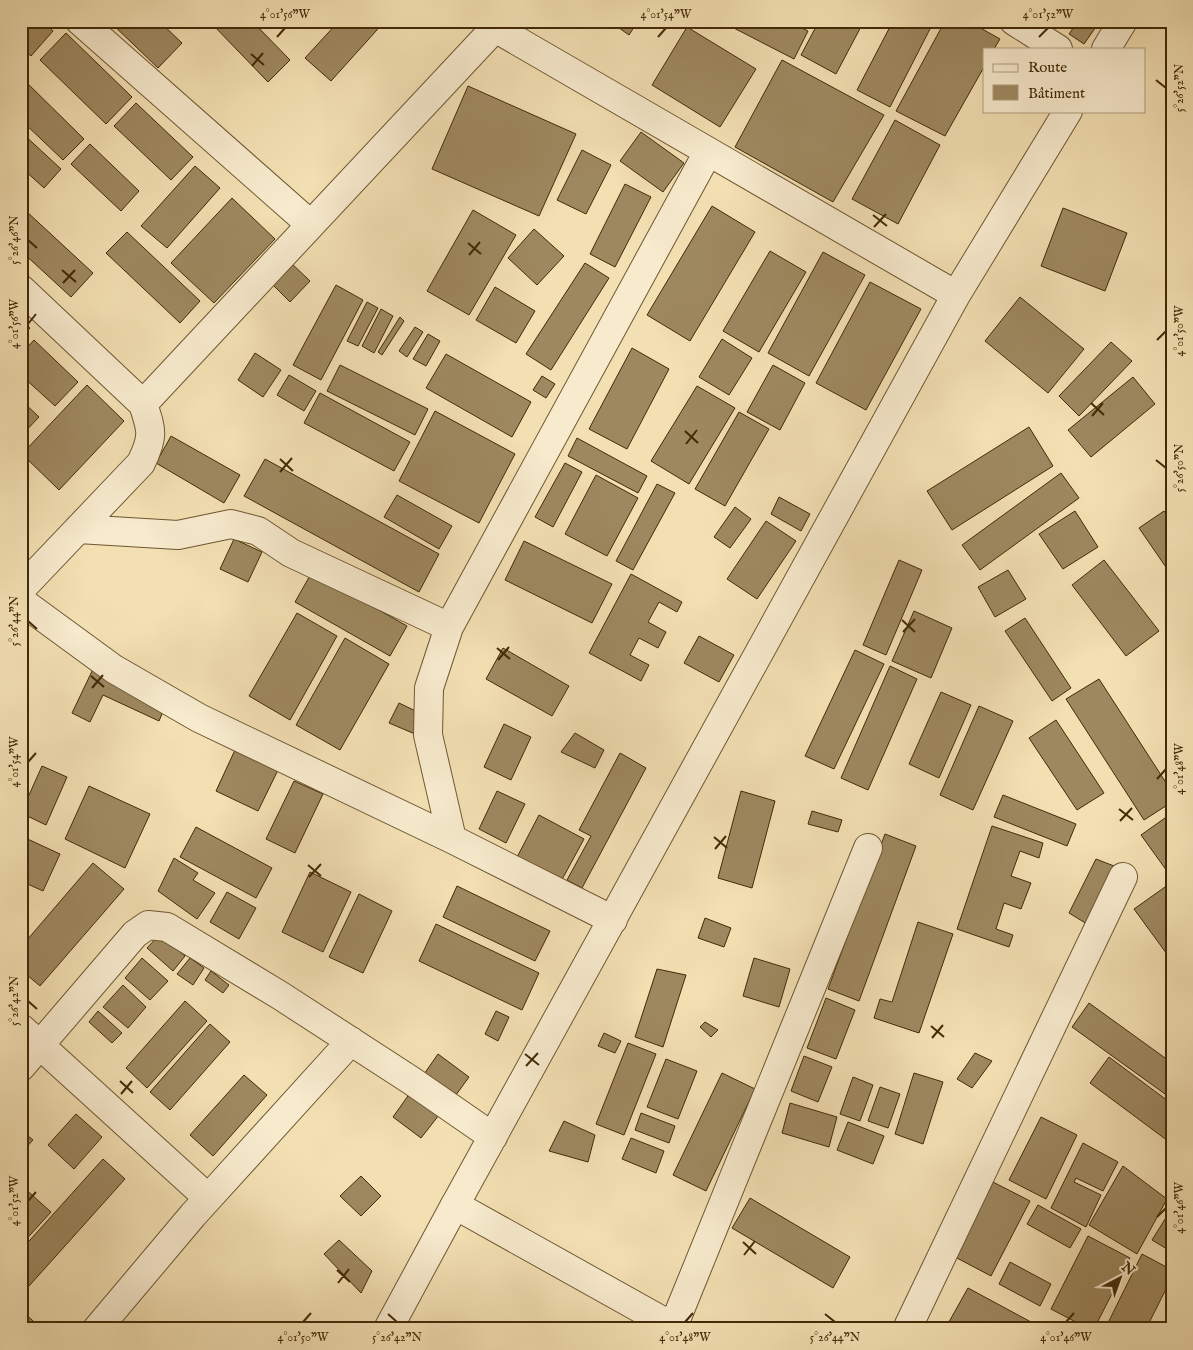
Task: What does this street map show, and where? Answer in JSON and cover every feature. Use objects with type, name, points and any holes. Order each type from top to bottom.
[{"type":"street","points":[[80,21],[310,224]]},
{"type":"street","points":[[1014,21],[1056,48]]},
{"type":"street","points":[[1107,48],[1123,21]]},
{"type":"street","points":[[143,404],[310,224],[490,25],[956,295]]},
{"type":"street","points":[[388,1329],[956,295],[1067,112]]},
{"type":"street","points":[[452,839],[428,735],[430,688],[448,627],[708,152]]},
{"type":"street","points":[[21,289],[143,404],[151,428],[149,446],[141,463],[21,588]]},
{"type":"street","points":[[78,529],[178,535],[231,524],[240,526],[258,531],[291,553],[448,627]]},
{"type":"street","points":[[21,601],[114,668],[199,718],[452,839],[613,920]]},
{"type":"street","points":[[456,1205],[675,1328],[868,848]]},
{"type":"street","points":[[907,1329],[1123,877]]},
{"type":"street","points":[[21,1067],[31,1036],[135,934],[148,925],[167,928],[281,996],[412,1081],[493,1137]]},
{"type":"street","points":[[31,1036],[208,1198]]},
{"type":"street","points":[[97,1329],[208,1198],[351,1041]]},
{"type":"building","points":[[21,21],[42,21],[53,31],[31,56],[21,47]]},
{"type":"building","points":[[109,21],[159,21],[182,43],[158,68]]},
{"type":"building","points":[[217,21],[252,21],[290,60],[268,82],[213,25]]},
{"type":"building","points":[[339,21],[385,21],[331,81],[305,58]]},
{"type":"building","points":[[609,21],[638,21],[629,35]]},
{"type":"building","points":[[727,21],[788,21],[808,31],[794,59],[726,24]]},
{"type":"building","points":[[819,21],[864,21],[836,74],[801,55]]},
{"type":"building","points":[[893,21],[918,21],[930,29],[890,107],[857,90]]},
{"type":"building","points":[[945,21],[968,21],[1000,39],[995,48],[983,48],[983,69],[945,136],[896,111]]},
{"type":"building","points":[[1078,21],[1100,21],[1084,44],[1069,34]]},
{"type":"building","points":[[687,27],[756,69],[720,127],[652,85]]},
{"type":"building","points":[[66,33],[132,97],[106,124],[40,60]]},
{"type":"building","points":[[782,60],[884,115],[833,202],[735,147]]},
{"type":"building","points":[[21,77],[84,139],[63,160],[21,120]]},
{"type":"building","points":[[468,86],[576,134],[539,216],[432,169]]},
{"type":"building","points":[[136,103],[193,157],[171,180],[114,126]]},
{"type":"building","points":[[895,120],[940,145],[898,224],[852,199]]},
{"type":"building","points":[[21,132],[61,169],[44,188],[21,167]]},
{"type":"building","points":[[641,132],[684,163],[663,192],[620,161]]},
{"type":"building","points":[[90,144],[139,191],[121,211],[71,164]]},
{"type":"building","points":[[582,150],[611,165],[586,214],[557,200]]},
{"type":"building","points":[[195,166],[220,188],[167,248],[141,226]]},
{"type":"building","points":[[625,184],[651,197],[615,267],[590,254]]},
{"type":"building","points":[[232,198],[275,239],[214,303],[171,263]]},
{"type":"building","points":[[712,206],[755,232],[690,341],[647,315]]},
{"type":"building","points":[[1063,208],[1127,233],[1105,291],[1041,266]]},
{"type":"building","points":[[473,210],[516,235],[469,315],[427,291]]},
{"type":"building","points":[[26,211],[93,273],[71,297],[21,251],[21,216]]},
{"type":"building","points":[[534,229],[564,256],[537,285],[508,258]]},
{"type":"building","points":[[127,232],[200,301],[180,323],[106,253]]},
{"type":"building","points":[[770,251],[806,272],[759,352],[723,331]]},
{"type":"building","points":[[823,252],[865,275],[809,376],[768,353]]},
{"type":"building","points":[[289,261],[310,281],[290,302],[270,282]]},
{"type":"building","points":[[585,263],[609,278],[551,370],[526,354]]},
{"type":"building","points":[[870,282],[921,309],[866,410],[816,383]]},
{"type":"building","points":[[336,285],[363,300],[321,380],[293,365]]},
{"type":"building","points":[[495,287],[535,311],[516,343],[476,320]]},
{"type":"building","points":[[1020,297],[1084,349],[1048,393],[985,341]]},
{"type":"building","points":[[367,302],[378,308],[358,346],[347,341]]},
{"type":"building","points":[[381,309],[393,316],[374,353],[362,346]]},
{"type":"building","points":[[400,317],[404,321],[382,355],[378,352]]},
{"type":"building","points":[[21,321],[30,328],[21,338]]},
{"type":"building","points":[[415,327],[423,332],[407,357],[399,351]]},
{"type":"building","points":[[428,334],[440,341],[426,366],[413,359]]},
{"type":"building","points":[[722,339],[752,358],[729,395],[699,377]]},
{"type":"building","points":[[34,340],[78,382],[55,406],[21,375],[21,354]]},
{"type":"building","points":[[1111,342],[1132,361],[1079,416],[1059,396]]},
{"type":"building","points":[[632,348],[669,369],[627,449],[589,429]]},
{"type":"building","points":[[255,353],[281,370],[263,397],[238,380]]},
{"type":"building","points":[[446,354],[531,402],[512,437],[426,388]]},
{"type":"building","points":[[340,365],[428,409],[415,435],[327,391]]},
{"type":"building","points":[[773,365],[805,383],[780,430],[747,412]]},
{"type":"building","points":[[289,375],[316,391],[304,411],[277,395]]},
{"type":"building","points":[[542,376],[555,384],[546,398],[533,390]]},
{"type":"building","points":[[1133,377],[1155,404],[1091,457],[1068,430]]},
{"type":"building","points":[[87,385],[124,421],[59,490],[22,454]]},
{"type":"building","points":[[697,386],[735,408],[689,484],[651,461]]},
{"type":"building","points":[[320,393],[410,442],[394,471],[304,423]]},
{"type":"building","points":[[21,400],[39,417],[21,436]]},
{"type":"building","points":[[435,411],[515,454],[479,523],[399,481]]},
{"type":"building","points":[[739,412],[769,429],[725,506],[695,489]]},
{"type":"building","points":[[1029,427],[1053,466],[952,530],[927,491]]},
{"type":"building","points":[[171,436],[240,475],[224,503],[156,463]]},
{"type":"building","points":[[577,438],[647,476],[638,493],[568,456]]},
{"type":"building","points":[[265,459],[439,554],[419,592],[244,496]]},
{"type":"building","points":[[565,463],[582,472],[553,527],[535,517]]},
{"type":"building","points":[[1061,473],[1079,498],[980,570],[962,545]]},
{"type":"building","points":[[596,475],[638,498],[607,556],[565,534]]},
{"type":"building","points":[[657,484],[675,493],[633,570],[616,561]]},
{"type":"building","points":[[397,495],[452,526],[439,549],[384,517]]},
{"type":"building","points":[[779,497],[810,514],[801,531],[771,514]]},
{"type":"building","points":[[735,507],[751,519],[730,548],[714,537]]},
{"type":"building","points":[[1075,511],[1098,547],[1063,569],[1039,534]]},
{"type":"building","points":[[1164,511],[1172,522],[1172,576],[1139,528]]},
{"type":"building","points":[[766,521],[796,541],[757,599],[727,579]]},
{"type":"building","points":[[234,539],[262,552],[248,582],[220,569]]},
{"type":"building","points":[[524,541],[612,584],[592,623],[505,580]]},
{"type":"building","points":[[899,560],[922,570],[886,655],[863,645]]},
{"type":"building","points":[[1104,560],[1159,631],[1126,656],[1072,585]]},
{"type":"building","points":[[1008,570],[1026,599],[995,617],[978,587]]},
{"type":"building","points":[[312,572],[407,626],[390,656],[295,602]]},
{"type":"building","points":[[631,574],[682,602],[677,612],[659,602],[648,622],[666,632],[658,648],[639,638],[630,655],[649,665],[641,681],[589,653]]},
{"type":"building","points":[[914,611],[952,628],[931,678],[892,661]]},
{"type":"building","points":[[297,613],[337,636],[290,720],[249,696]]},
{"type":"building","points":[[1025,618],[1071,688],[1052,701],[1005,631]]},
{"type":"building","points":[[699,636],[734,655],[719,682],[684,663]]},
{"type":"building","points":[[345,638],[389,664],[340,750],[296,725]]},
{"type":"building","points":[[503,648],[569,686],[552,716],[486,679]]},
{"type":"building","points":[[855,650],[884,664],[834,769],[805,756]]},
{"type":"building","points":[[890,666],[917,679],[868,790],[841,778]]},
{"type":"building","points":[[94,667],[167,702],[159,721],[103,695],[90,722],[72,713]]},
{"type":"building","points":[[1099,679],[1172,792],[1172,802],[1144,820],[1066,699]]},
{"type":"building","points":[[941,692],[971,705],[939,778],[909,764]]},
{"type":"building","points":[[399,703],[424,715],[415,734],[389,723]]},
{"type":"building","points":[[979,706],[1013,721],[973,810],[940,795]]},
{"type":"building","points":[[1056,720],[1104,793],[1077,810],[1029,738]]},
{"type":"building","points":[[504,724],[531,737],[511,780],[484,767]]},
{"type":"building","points":[[575,733],[604,750],[595,768],[561,752]]},
{"type":"building","points":[[235,750],[278,770],[258,811],[216,791]]},
{"type":"building","points":[[620,753],[646,768],[582,888],[567,880],[591,836],[579,830]]},
{"type":"building","points":[[42,766],[67,777],[46,825],[21,813]]},
{"type":"building","points":[[294,781],[323,794],[295,853],[266,839]]},
{"type":"building","points":[[89,786],[150,814],[125,868],[65,839]]},
{"type":"building","points":[[497,791],[525,804],[506,843],[479,829]]},
{"type":"building","points":[[741,791],[775,801],[752,888],[718,878]]},
{"type":"building","points":[[1003,795],[1076,824],[1067,846],[994,817]]},
{"type":"building","points":[[812,811],[842,820],[838,832],[808,824]]},
{"type":"building","points":[[1172,813],[1172,878],[1141,835]]},
{"type":"building","points":[[539,815],[584,839],[559,885],[515,861]]},
{"type":"building","points":[[992,826],[1043,843],[1039,858],[1020,851],[1011,876],[1031,883],[1021,909],[1004,903],[996,929],[1013,935],[1009,947],[957,929]]},
{"type":"building","points":[[196,827],[272,868],[256,898],[180,857]]},
{"type":"building","points":[[885,834],[916,846],[859,1001],[828,989]]},
{"type":"building","points":[[21,836],[60,854],[43,891],[21,881]]},
{"type":"building","points":[[174,858],[198,873],[193,880],[215,893],[197,919],[158,891]]},
{"type":"building","points":[[1096,859],[1114,866],[1087,924],[1069,913]]},
{"type":"building","points":[[93,863],[124,889],[40,986],[21,970],[21,947]]},
{"type":"building","points":[[310,872],[351,892],[323,952],[282,932]]},
{"type":"building","points":[[457,886],[550,931],[535,961],[443,917]]},
{"type":"building","points":[[1165,887],[1172,896],[1172,961],[1134,909]]},
{"type":"building","points":[[227,892],[256,908],[239,939],[210,922]]},
{"type":"building","points":[[359,894],[392,911],[363,973],[329,957]]},
{"type":"building","points":[[705,918],[731,928],[724,947],[698,938]]},
{"type":"building","points":[[918,922],[953,934],[919,1033],[874,1018],[880,999],[892,1002]]},
{"type":"building","points":[[436,924],[539,973],[522,1010],[419,961]]},
{"type":"building","points":[[160,934],[185,956],[173,971],[147,948]]},
{"type":"building","points":[[142,958],[168,981],[150,1000],[125,978]]},
{"type":"building","points":[[190,958],[204,968],[193,985],[177,974]]},
{"type":"building","points":[[754,958],[790,969],[779,1007],[743,996]]},
{"type":"building","points":[[657,969],[686,975],[663,1047],[635,1037]]},
{"type":"building","points":[[211,971],[229,985],[223,993],[205,980]]},
{"type":"building","points":[[123,985],[146,1007],[128,1028],[103,1007]]},
{"type":"building","points":[[826,998],[855,1010],[836,1059],[807,1048]]},
{"type":"building","points":[[185,1001],[207,1021],[147,1088],[126,1068]]},
{"type":"building","points":[[1089,1003],[1172,1063],[1172,1099],[1072,1027]]},
{"type":"building","points":[[98,1011],[122,1033],[112,1043],[89,1022]]},
{"type":"building","points":[[496,1011],[509,1017],[498,1041],[485,1034]]},
{"type":"building","points":[[705,1022],[718,1030],[711,1037],[700,1027]]},
{"type":"building","points":[[210,1024],[230,1042],[170,1110],[150,1092]]},
{"type":"building","points":[[604,1033],[621,1041],[615,1053],[598,1046]]},
{"type":"building","points":[[628,1043],[656,1054],[624,1135],[596,1124]]},
{"type":"building","points":[[975,1053],[992,1061],[972,1088],[957,1079]]},
{"type":"building","points":[[438,1054],[469,1077],[453,1099],[422,1077]]},
{"type":"building","points":[[804,1056],[832,1067],[818,1102],[791,1091]]},
{"type":"building","points":[[1109,1057],[1172,1104],[1172,1144],[1090,1083]]},
{"type":"building","points":[[666,1059],[697,1071],[678,1119],[647,1107]]},
{"type":"building","points":[[722,1073],[755,1089],[706,1191],[673,1175]]},
{"type":"building","points":[[914,1073],[943,1082],[923,1144],[895,1134]]},
{"type":"building","points":[[244,1075],[267,1095],[213,1156],[190,1135]]},
{"type":"building","points":[[853,1077],[873,1085],[860,1121],[840,1114]]},
{"type":"building","points":[[880,1087],[900,1094],[888,1128],[868,1121]]},
{"type":"building","points":[[410,1093],[439,1115],[421,1138],[393,1117]]},
{"type":"building","points":[[790,1103],[837,1117],[829,1147],[782,1133]]},
{"type":"building","points":[[641,1113],[675,1126],[669,1143],[635,1130]]},
{"type":"building","points":[[76,1114],[102,1137],[74,1169],[48,1145]]},
{"type":"building","points":[[1041,1117],[1077,1135],[1046,1199],[1009,1180]]},
{"type":"building","points":[[564,1121],[595,1135],[588,1162],[549,1151]]},
{"type":"building","points":[[848,1122],[884,1136],[873,1164],[837,1150]]},
{"type":"building","points":[[21,1130],[33,1140],[21,1153]]},
{"type":"building","points":[[631,1138],[664,1151],[656,1173],[622,1159]]},
{"type":"building","points":[[1083,1143],[1118,1162],[1103,1191],[1076,1178],[1074,1182],[1101,1195],[1086,1227],[1051,1208]]},
{"type":"building","points":[[103,1159],[125,1179],[21,1295],[21,1250]]},
{"type":"building","points":[[1123,1166],[1167,1199],[1137,1254],[1089,1225]]},
{"type":"building","points":[[361,1176],[381,1196],[361,1216],[340,1196]]},
{"type":"building","points":[[993,1182],[1030,1201],[991,1276],[955,1257]]},
{"type":"building","points":[[21,1186],[51,1212],[21,1245]]},
{"type":"building","points":[[750,1198],[850,1257],[833,1288],[732,1228]]},
{"type":"building","points":[[1038,1205],[1081,1229],[1070,1248],[1027,1224]]},
{"type":"building","points":[[1172,1208],[1172,1252],[1152,1240]]},
{"type":"building","points":[[1088,1236],[1130,1258],[1094,1329],[1089,1329],[1051,1309]]},
{"type":"building","points":[[339,1240],[372,1271],[361,1293],[324,1254]]},
{"type":"building","points":[[1142,1254],[1172,1270],[1172,1277],[1146,1329],[1105,1329]]},
{"type":"building","points":[[1010,1262],[1051,1284],[1040,1306],[999,1284]]},
{"type":"building","points":[[968,1288],[1044,1329],[945,1329]]},
{"type":"building","points":[[21,1310],[42,1329],[21,1329]]}]
